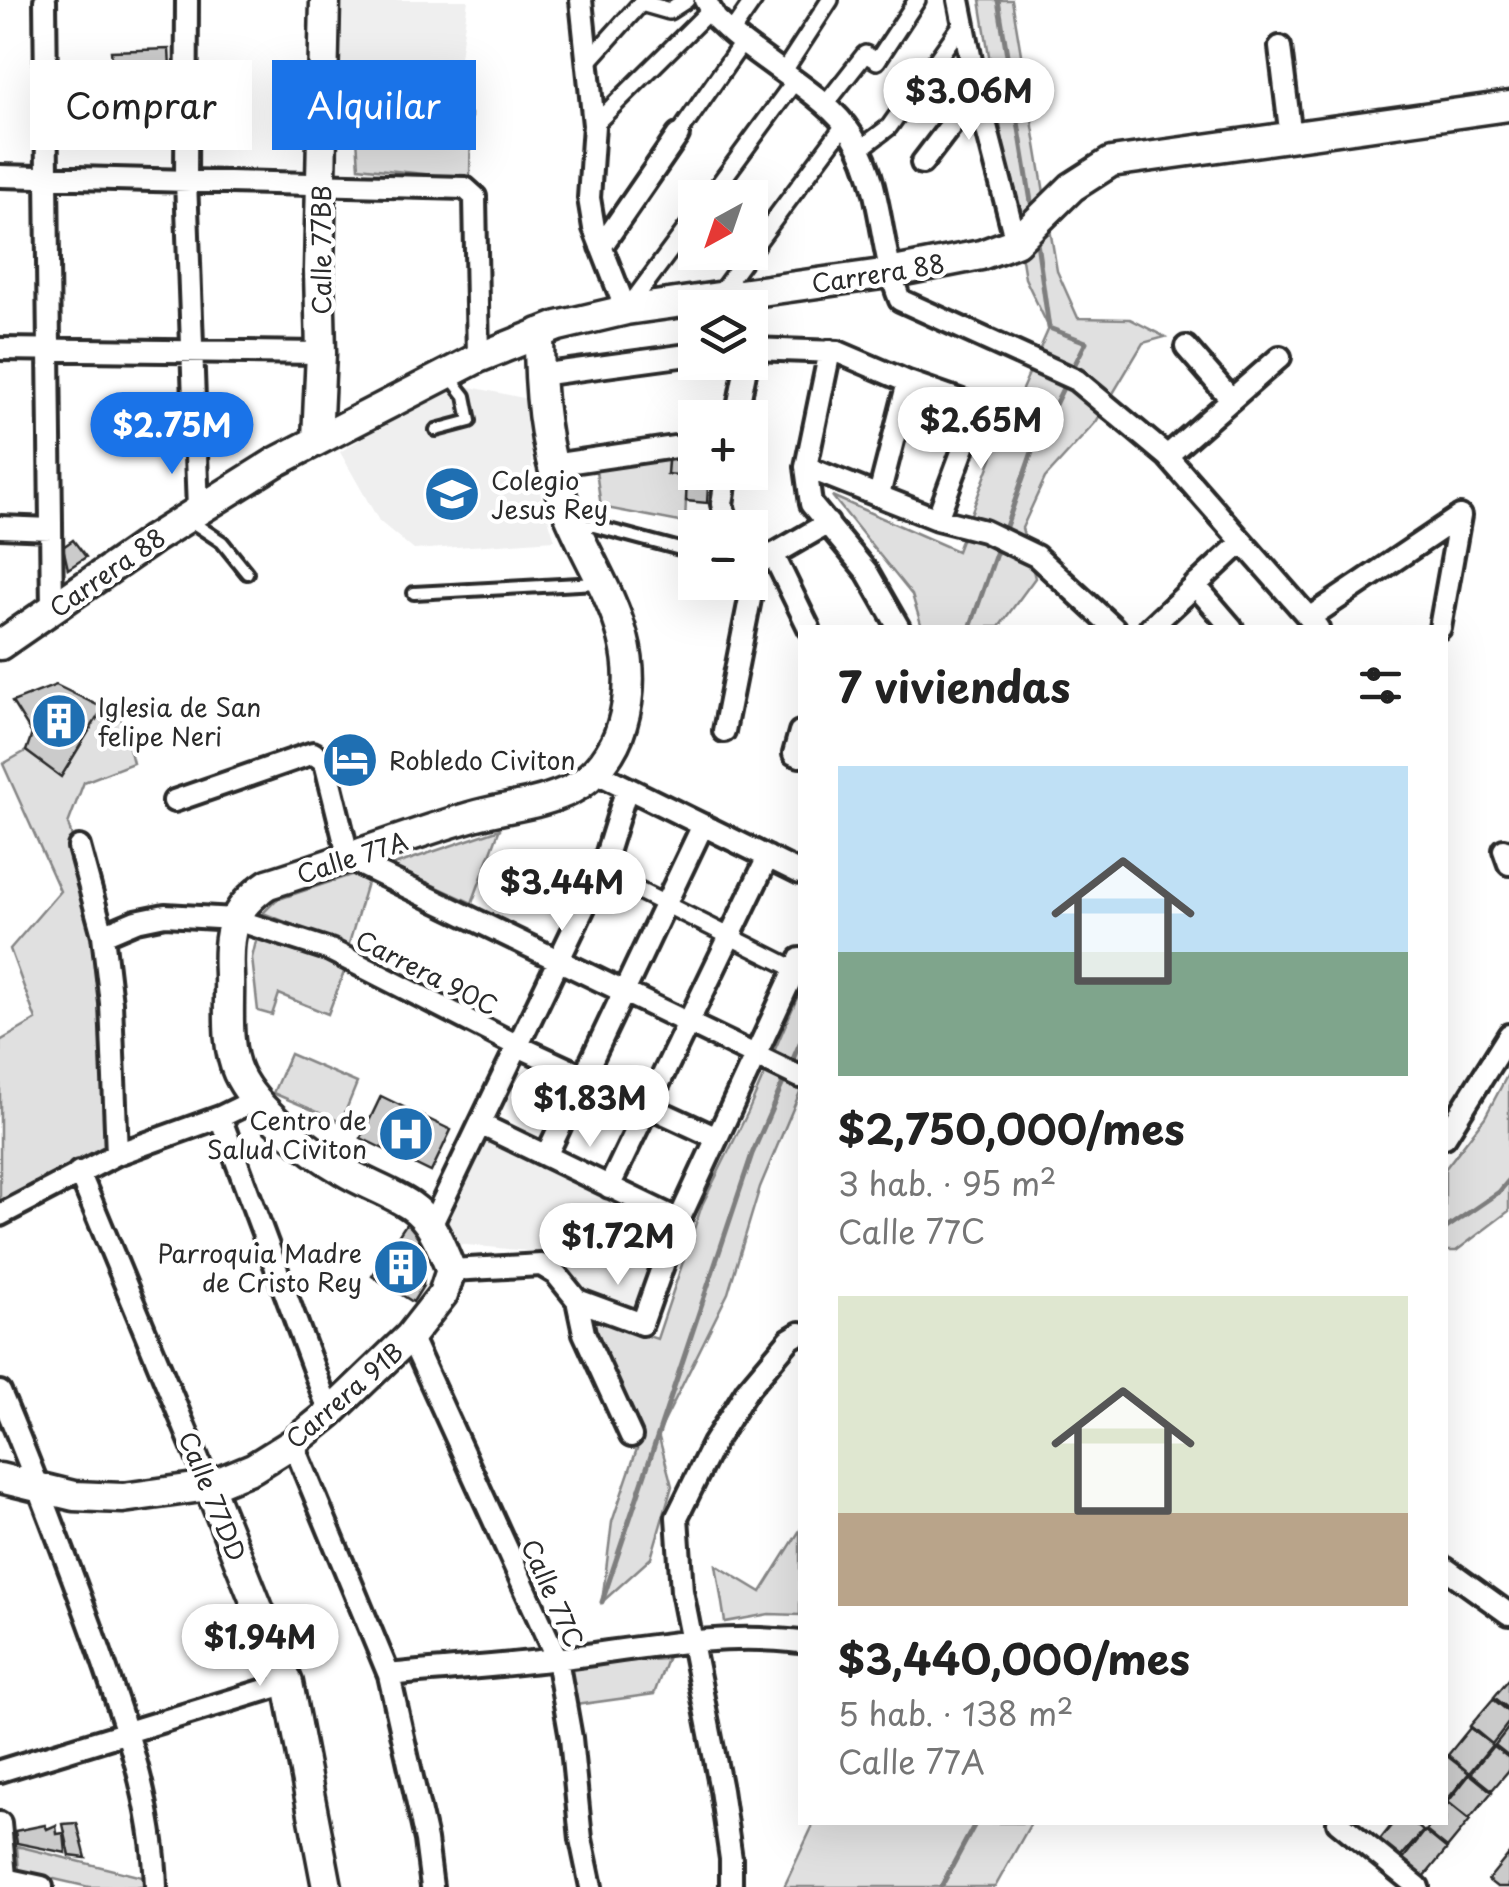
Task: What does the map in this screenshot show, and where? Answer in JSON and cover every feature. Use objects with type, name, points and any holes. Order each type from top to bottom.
[{"type":"street","points":[[45,0],[52,611]]},
{"type":"street","points":[[186,0],[192,514]]},
{"type":"street","name":"Calle 77BB","points":[[317,439],[325,0]]},
{"type":"street","points":[[581,0],[594,126],[589,198],[594,228],[626,310]]},
{"type":"street","points":[[588,62],[641,3],[669,11],[686,0]]},
{"type":"street","points":[[601,247],[678,136],[737,38],[754,0]]},
{"type":"street","points":[[721,180],[788,78],[830,0]]},
{"type":"street","points":[[825,105],[865,54],[876,61],[917,0]]},
{"type":"street","points":[[960,0],[977,92],[1029,230]]},
{"type":"street","points":[[594,126],[708,5],[737,38],[845,124],[860,149],[872,182],[889,272],[900,300],[1076,380],[1166,456],[1313,622],[1460,516],[1441,625]]},
{"type":"street","points":[[860,149],[889,127],[962,24]]},
{"type":"street","points":[[1280,46],[1291,138]]},
{"type":"street","points":[[922,163],[977,92]]},
{"type":"street","name":"Carrera 88","points":[[764,290],[982,256],[1029,230],[1072,187],[1112,162],[1509,106]]},
{"type":"street","points":[[768,228],[845,124]]},
{"type":"street","points":[[0,176],[465,188],[475,197],[478,358]]},
{"type":"street","points":[[626,310],[678,240]]},
{"type":"street","points":[[721,290],[736,270]]},
{"type":"street","name":"Carrera 88","points":[[0,645],[192,514],[317,439],[447,372],[539,332],[626,310],[678,302]]},
{"type":"street","points":[[539,332],[539,375],[552,465],[563,501],[604,583],[627,644],[628,707],[617,744],[595,772],[798,872]]},
{"type":"street","points":[[1186,347],[1231,399]]},
{"type":"street","points":[[0,350],[321,352]]},
{"type":"street","points":[[768,350],[838,352],[979,407],[937,519]]},
{"type":"street","points":[[830,352],[806,466],[811,504],[867,572],[897,625]]},
{"type":"street","points":[[539,375],[678,356]]},
{"type":"street","points":[[1166,456],[1280,357]]},
{"type":"street","points":[[879,496],[908,382]]},
{"type":"street","points":[[552,465],[678,446]]},
{"type":"street","points":[[806,466],[937,519],[984,531],[1036,556],[1111,625]]},
{"type":"street","points":[[768,557],[828,523]]},
{"type":"street","points":[[0,527],[52,529]]},
{"type":"street","points":[[1153,625],[1242,542]]},
{"type":"street","points":[[773,554],[808,625]]},
{"type":"street","points":[[1195,586],[1229,625]]},
{"type":"street","points":[[724,731],[748,600]]},
{"type":"street","points":[[174,801],[313,753],[320,756],[325,762],[349,860],[798,1077]]},
{"type":"street","name":"Calle 77A","points":[[234,919],[246,899],[268,884],[349,860],[470,816],[573,789],[595,772]]},
{"type":"street","points":[[431,1226],[601,872],[627,788]]},
{"type":"street","points":[[546,1156],[702,825]]},
{"type":"street","points":[[79,848],[103,935],[111,1003],[117,1154]]},
{"type":"street","points":[[609,1186],[768,857]]},
{"type":"street","points":[[576,1300],[642,1324],[679,1220],[798,964],[729,936],[601,872]]},
{"type":"street","name":"Carrera 90C","points":[[103,935],[136,921],[164,915],[234,919],[330,950],[518,1046],[716,1137]]},
{"type":"street","points":[[234,919],[228,950],[231,1047],[238,1074],[255,1100],[326,1159],[412,1207],[431,1226],[451,1270],[541,1265],[556,1274],[576,1300],[584,1333],[632,1436]]},
{"type":"street","points":[[1448,1132],[1509,1036]]},
{"type":"street","points":[[0,1215],[117,1154],[220,1117],[255,1100]]},
{"type":"street","points":[[220,1117],[330,1413]]},
{"type":"street","points":[[480,1124],[679,1220]]},
{"type":"street","name":"Calle 77DD","points":[[79,1172],[288,1683],[328,1887]]},
{"type":"street","name":"Carrera 91B","points":[[0,1478],[74,1496],[123,1498],[209,1486],[253,1468],[293,1444],[330,1413],[410,1336],[443,1294],[451,1270]]},
{"type":"street","points":[[731,1887],[720,1790],[682,1592],[677,1516],[713,1444],[747,1390],[798,1334]]},
{"type":"street","name":"Calle 77C","points":[[410,1336],[556,1659],[572,1738],[581,1839],[591,1887]]},
{"type":"street","points":[[0,1392],[42,1490],[128,1732],[148,1816],[156,1887]]},
{"type":"street","points":[[293,1444],[389,1674],[426,1840],[432,1887]]},
{"type":"street","points":[[1448,1570],[1509,1614]]},
{"type":"street","points":[[389,1674],[693,1642],[772,1638],[798,1642]]},
{"type":"street","points":[[0,1771],[288,1683]]},
{"type":"street","points":[[0,1823],[4,1881],[42,1887]]},
{"type":"street","points":[[1342,1825],[1418,1887]]},
{"type":"lane","points":[[436,430],[470,421],[465,396],[447,372]]},
{"type":"lane","points":[[192,514],[247,572]]},
{"type":"lane","points":[[576,526],[594,526],[678,548]]},
{"type":"lane","points":[[414,594],[604,583]]},
{"type":"shaded area","points":[[341,0],[468,0],[460,60],[342,60]]},
{"type":"shaded area","points":[[980,0],[1012,0],[1057,271],[1078,318],[1130,319],[1165,337],[1143,343],[1096,422],[1045,478],[1022,528],[1035,578],[1000,625],[921,625],[912,595],[832,496],[957,551],[994,453],[1049,328],[1025,278]]},
{"type":"shaded area","points":[[358,150],[470,150],[470,179],[359,167]]},
{"type":"shaded area","name":"Colegio Jesus Rey","points":[[461,385],[528,399],[532,467],[555,540],[414,550],[379,521],[340,452],[398,415]]},
{"type":"shaded area","points":[[669,451],[667,474],[678,475],[678,490],[686,490],[686,510],[678,510],[678,522],[601,507],[595,463]]},
{"type":"shaded area","points":[[118,705],[133,763],[84,782],[68,824],[89,891],[95,938],[106,1045],[107,1148],[0,1207],[0,1041],[36,1020],[10,949],[60,891],[3,764],[26,751],[61,776],[103,708]]},
{"type":"shaded area","points":[[500,829],[472,903],[391,866]]},
{"type":"shaded area","points":[[360,872],[369,876],[348,947],[263,913],[276,900]]},
{"type":"shaded area","points":[[258,933],[346,967],[328,1014],[279,994],[272,1015],[258,1011],[252,958]]},
{"type":"shaded area","points":[[798,996],[798,1097],[760,1187],[728,1293],[658,1434],[672,1486],[651,1558],[602,1602],[612,1522],[642,1434],[588,1316],[657,1339],[702,1205],[748,1112]]},
{"type":"shaded area","points":[[290,1054],[357,1083],[341,1122],[273,1093]]},
{"type":"shaded area","points":[[1509,1072],[1509,1211],[1456,1251],[1448,1251],[1448,1165],[1485,1117]]},
{"type":"shaded area","points":[[483,1138],[670,1226],[629,1314],[588,1295],[558,1254],[457,1244],[445,1219]]},
{"type":"shaded area","points":[[798,1533],[798,1615],[769,1614],[725,1622],[716,1565],[761,1592]]},
{"type":"shaded area","points":[[667,1659],[654,1694],[575,1705],[565,1665]]},
{"type":"shaded area","points":[[813,1825],[1030,1825],[995,1887],[784,1887]]},
{"type":"shaded area","points":[[17,1846],[150,1879],[152,1887],[89,1887],[19,1871]]},
{"type":"building","points":[[169,49],[170,60],[112,60],[111,51]]},
{"type":"building","points":[[669,451],[678,452],[678,475],[667,474]]},
{"type":"building","points":[[686,490],[708,490],[707,503],[686,501]]},
{"type":"building","points":[[73,540],[86,557],[68,569],[63,547]]},
{"type":"building","name":"Iglesia de San felipe Neri","points":[[56,685],[103,708],[61,777],[26,751],[32,734],[12,702]]},
{"type":"building","name":"Centro de Salud Civiton","points":[[381,1096],[451,1130],[431,1172],[361,1138]]},
{"type":"building","name":"Parroquia Madre de Cristo Rey","points":[[408,1221],[415,1225],[425,1259],[423,1286],[413,1302],[372,1276]]},
{"type":"building","points":[[1509,1679],[1509,1709],[1494,1697]]},
{"type":"building","points":[[1493,1699],[1509,1712],[1509,1722],[1492,1744],[1470,1726]]},
{"type":"building","points":[[1509,1727],[1509,1756],[1495,1745]]},
{"type":"building","points":[[1470,1728],[1492,1745],[1469,1773],[1448,1755]]},
{"type":"building","points":[[1493,1746],[1509,1758],[1509,1770],[1492,1790],[1471,1773]]},
{"type":"building","points":[[1448,1757],[1469,1773],[1448,1799]]},
{"type":"building","points":[[1470,1774],[1492,1792],[1469,1819],[1448,1802]]},
{"type":"building","points":[[1448,1804],[1470,1820],[1447,1848],[1426,1831],[1431,1825],[1448,1825]]},
{"type":"building","points":[[77,1823],[86,1858],[70,1856],[63,1824]]},
{"type":"building","points":[[45,1825],[47,1829],[56,1825],[57,1834],[64,1833],[66,1853],[17,1843],[15,1831]]},
{"type":"building","points":[[1392,1825],[1416,1825],[1423,1831],[1400,1858],[1379,1841]]},
{"type":"building","points":[[1425,1831],[1447,1849],[1424,1877],[1403,1859]]},
{"type":"building","points":[[1509,1854],[1509,1887],[1497,1887],[1488,1880]]},
{"type":"waterway","points":[[998,0],[1033,214]]},
{"type":"waterway","points":[[1036,235],[1049,328],[1086,342],[1070,374]]},
{"type":"waterway","points":[[1003,535],[1032,452],[1065,384]]},
{"type":"waterway","points":[[971,625],[999,545]]},
{"type":"waterway","points":[[790,1066],[798,1048]]},
{"type":"waterway","points":[[602,1602],[752,1154],[786,1076]]},
{"type":"waterway","points":[[1448,1227],[1499,1192],[1509,1180]]},
{"type":"waterway","points":[[941,1887],[974,1825]]},
{"type":"place","name":"Colegio Jesus Rey","points":[[452,494]]},
{"type":"place","name":"Iglesia de San felipe Neri","points":[[59,721]]},
{"type":"place","name":"Robledo Civiton","points":[[350,760]]},
{"type":"place","name":"Centro de Salud Civiton","points":[[406,1134]]},
{"type":"place","name":"Parroquia Madre de Cristo Rey","points":[[401,1267]]}]
